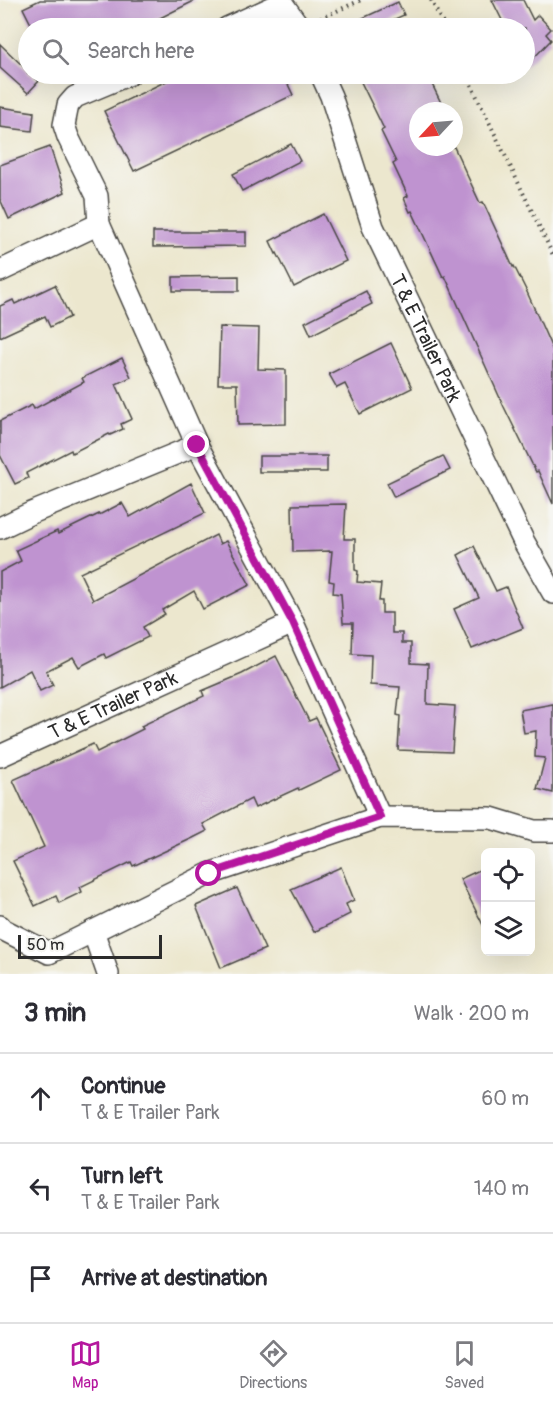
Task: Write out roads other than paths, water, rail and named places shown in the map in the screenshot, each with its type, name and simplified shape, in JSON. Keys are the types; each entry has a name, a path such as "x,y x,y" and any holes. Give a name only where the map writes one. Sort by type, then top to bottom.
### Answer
{"street":[{"path":"249,18 282,3 293,18"},
{"path":"106,84 75,97 68,105 64,125 97,196 99,224 197,445 293,623 380,817"},
{"name":"T & E Trailer Park","path":"326,84 373,227 524,542 553,593"},
{"path":"0,271 99,224"},
{"path":"0,528 197,445"},
{"name":"T & E Trailer Park","path":"0,756 293,623"},
{"path":"0,926 50,953 209,874 380,817 491,818 534,831 553,831"},
{"path":"93,932 108,974"}]}
